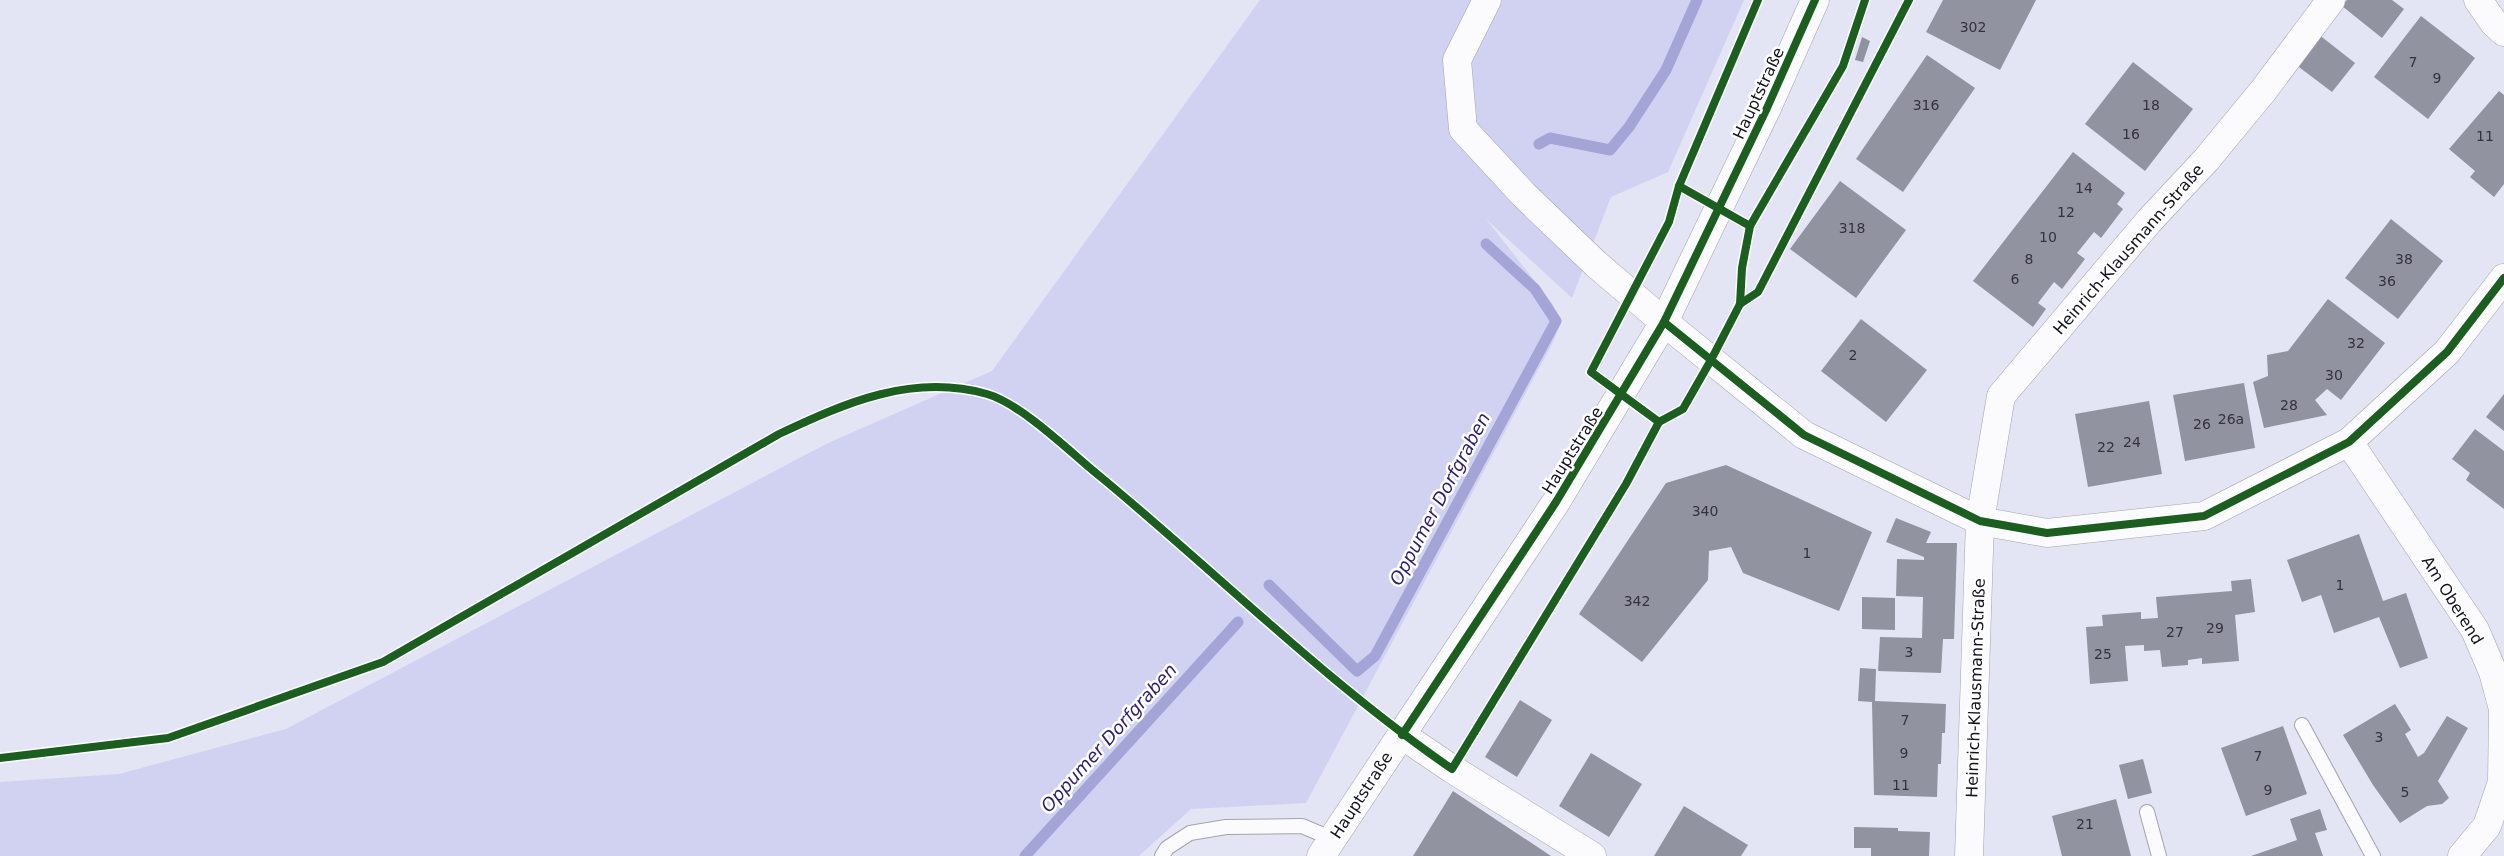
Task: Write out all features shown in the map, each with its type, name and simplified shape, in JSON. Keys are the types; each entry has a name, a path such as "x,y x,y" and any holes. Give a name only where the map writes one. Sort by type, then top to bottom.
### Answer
{"street":[{"path":"1487,0 1457,60 1463,129 1524,196 1596,264 1664,322 1804,435 1980,521 2047,532 2204,516 2349,442 2447,352 2504,278"},
{"name":"Hauptstraße","path":"1327,847 1556,502 1664,322 1767,108 1815,0"},
{"name":"Heinrich-Klausmann-Straße","path":"1969,856 1980,521 2000,396 2263,91 2331,0"},
{"path":"2478,0 2494,23 2504,32"},
{"name":"Am Oberend","path":"2349,442 2475,630 2493,672 2504,709 2502,782 2487,826 2462,856"},
{"name":"Hauptstraße","path":"1402,735 1452,770 1592,856"}],"lane":[{"path":"2302,725 2373,856"},
{"path":"2147,812 2159,856"},
{"path":"1162,856 1167,848 1190,833 1226,827 1302,826 1327,847"}],"shaded area":[{"path":"1260,0 1744,0 1668,172 1611,197 1572,298 1486,219 1552,303 1561,323 1552,344 1306,803 1191,809 1139,856 0,856 0,782 119,774 286,729 826,444 992,371"}],"building":[{"path":"1943,0 2036,0 2000,70 1926,32"},
{"path":"2347,0 2392,0 2404,9 2382,38 2342,6"},
{"path":"2421,16 2475,58 2428,119 2374,77"},
{"path":"2318,34 2355,63 2332,92 2295,64"},
{"path":"1862,37 1870,41 1863,62 1855,60"},
{"path":"1927,55 1975,88 1903,192 1856,159"},
{"path":"2133,62 2193,109 2145,171 2085,124"},
{"path":"2499,91 2504,95 2504,184 2494,197 2470,177 2475,171 2449,149"},
{"path":"2073,152 2125,193 2117,204 2123,209 2101,238 2094,232 2077,253 2085,259 2062,289 2054,282 2038,303 2046,309 2033,327 1973,281"},
{"path":"1840,181 1906,230 1856,298 1790,249"},
{"path":"2391,219 2443,261 2398,319 2345,278"},
{"path":"2328,299 2385,343 2341,400 2327,389 2315,400 2327,415 2264,428 2253,382 2268,376 2267,355 2288,351"},
{"path":"1861,319 1927,370 1886,422 1821,371"},
{"path":"2244,383 2255,448 2185,461 2173,395"},
{"path":"2504,394 2504,431 2486,417"},
{"path":"2149,401 2162,474 2088,487 2075,414"},
{"path":"2475,429 2504,451 2504,509 2466,480 2470,473 2452,459"},
{"path":"1726,465 1872,532 1839,611 1743,573 1731,547 1709,551 1708,580 1642,662 1579,614 1666,483"},
{"path":"1896,518 1931,532 1926,543 1957,543 1954,639 1943,639 1941,673 1878,671 1880,637 1922,638 1923,597 1896,596 1897,559 1924,560 1924,557 1886,542"},
{"path":"2359,534 2383,601 2406,593 2428,658 2400,668 2379,617 2334,633 2321,595 2302,602 2287,560"},
{"path":"2251,579 2255,612 2235,615 2239,661 2202,664 2202,658 2188,660 2188,665 2162,667 2160,650 2144,651 2144,645 2125,646 2128,681 2090,684 2086,627 2103,626 2102,615 2141,612 2141,619 2158,618 2156,597 2232,591 2231,581"},
{"path":"1862,597 1895,598 1895,630 1862,629"},
{"path":"1860,668 1876,669 1875,701 1946,704 1945,733 1942,733 1941,764 1938,764 1937,797 1874,795 1872,702 1858,701"},
{"path":"1520,700 1552,720 1517,777 1485,757"},
{"path":"2395,704 2411,730 2405,734 2418,757 2424,753 2447,716 2468,728 2438,781 2449,798 2442,804 2427,806 2400,823 2373,785 2343,735"},
{"path":"2283,726 2307,794 2246,816 2221,748"},
{"path":"1591,753 1642,784 1609,837 1559,806"},
{"path":"2143,759 2152,793 2128,799 2119,765"},
{"path":"1453,791 1551,856 1413,856"},
{"path":"2116,799 2131,856 2062,856 2052,816"},
{"path":"1684,806 1748,845 1741,856 1654,856"},
{"path":"2320,809 2327,830 2315,833 2323,856 2251,856 2297,840 2290,819"},
{"path":"1854,827 1898,828 1898,831 1930,832 1929,856 1871,856 1871,848 1854,848"}],"waterway":[{"name":"Oppumer Dorfgraben","path":"1539,144 1550,138 1610,150 1629,127 1666,70 1697,0"},
{"name":"Oppumer Dorfgraben","path":"1269,585 1357,671 1375,656 1556,321 1535,289 1486,244"},
{"name":"Oppumer Dorfgraben","path":"1025,856 1238,622"}],"cycle path":[{"path":"1659,422 1591,372 1669,222 1679,186 1758,0"},
{"path":"1402,735 1556,502 1664,322 1767,108 1815,0"},
{"path":"0,758 168,738 383,662 779,434 854,402 880,394 932,387 959,388 987,394 1001,399 1031,419 1146,515 1317,665 1406,736 1452,769 1626,484 1659,422 1683,409 1711,360 1740,304 1742,268 1750,226 1843,66 1865,0"},
{"path":"1740,304 1758,292 1909,0"},
{"path":"1679,186 1750,226"},
{"path":"1664,322 1804,435 1980,521 2047,533 2204,516 2349,442 2447,352 2504,278"}]}
